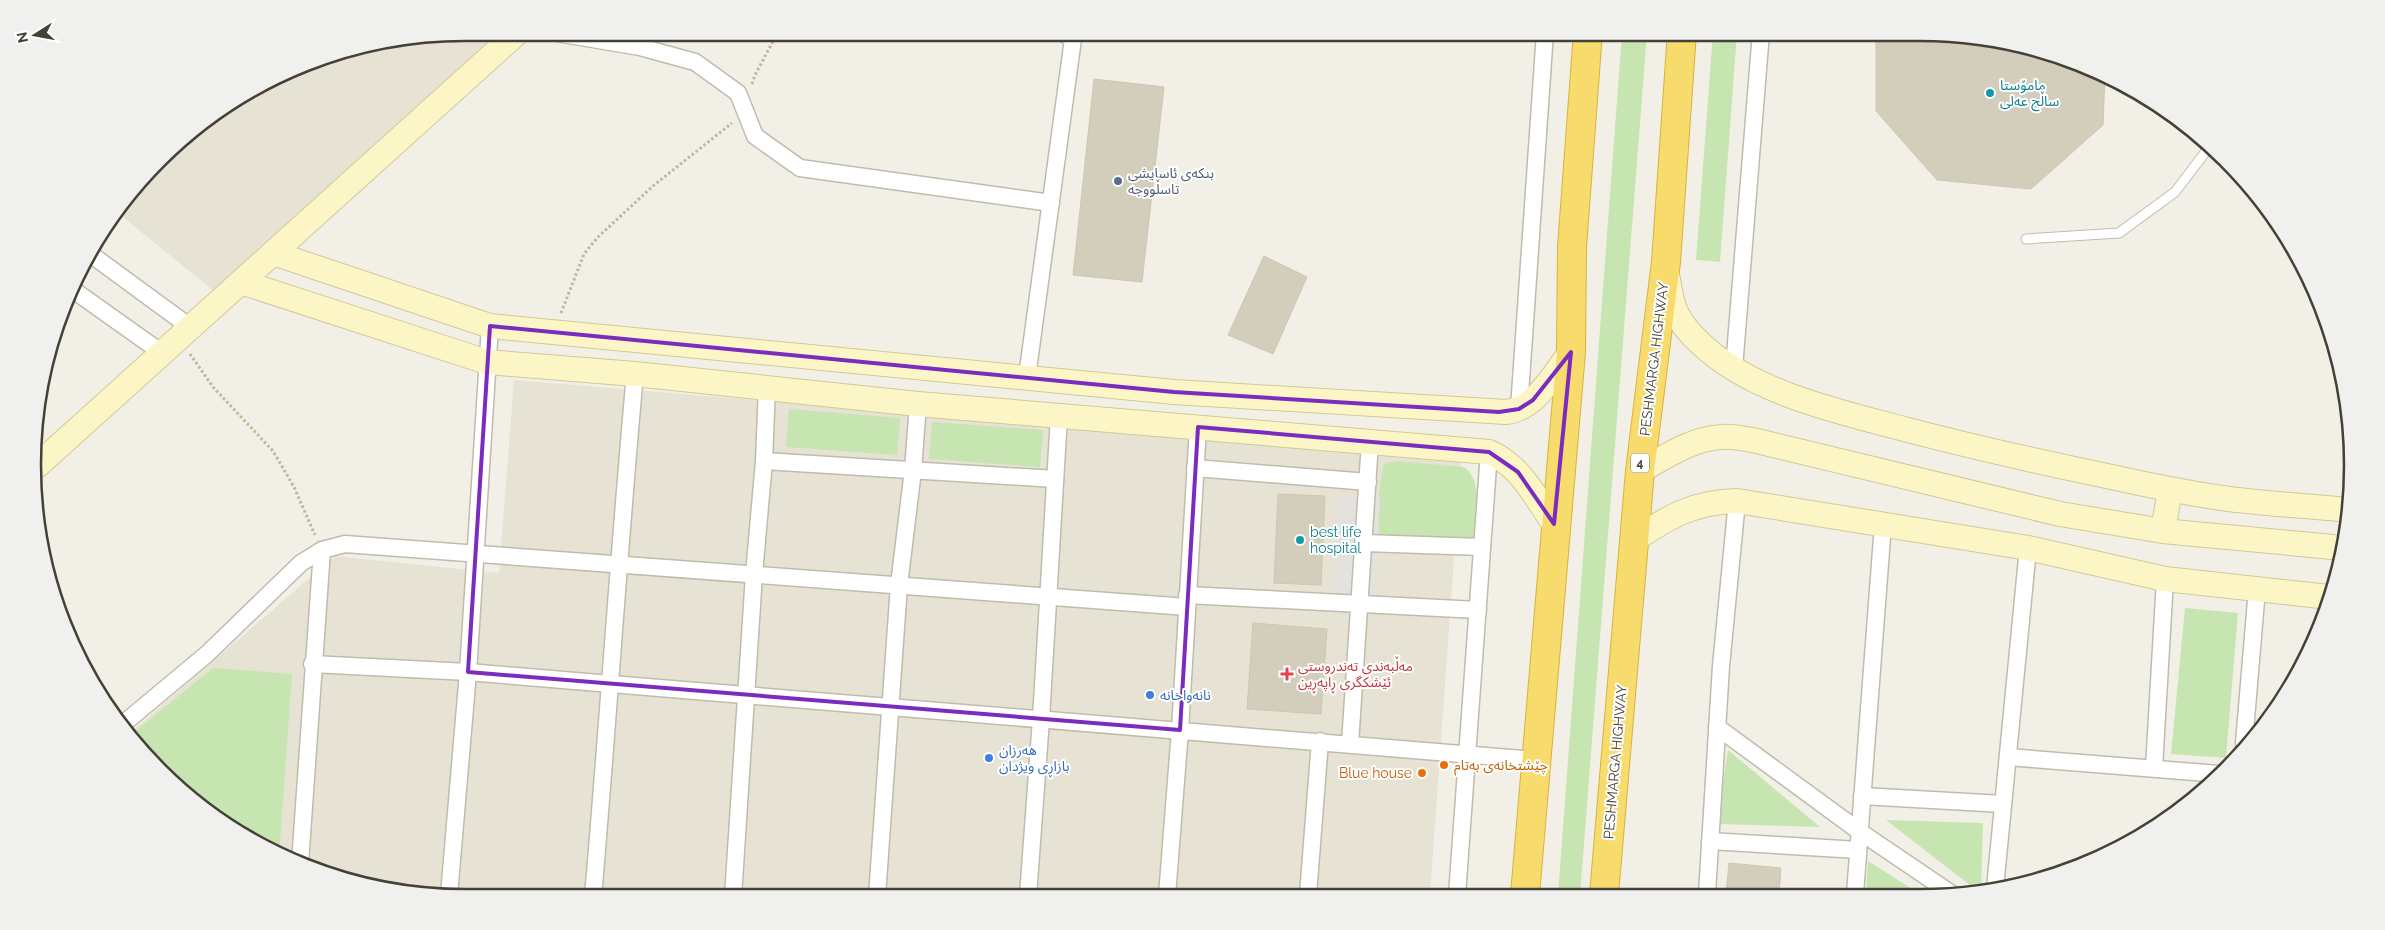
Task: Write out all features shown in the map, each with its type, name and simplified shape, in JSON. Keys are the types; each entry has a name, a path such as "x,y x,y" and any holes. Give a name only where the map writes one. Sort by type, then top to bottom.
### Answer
{"highway":[{"path":"1525,889 1534,760 1554,524 1571,352 1572,247 1587,41"},
{"name":"PESHMARGA HIGHWAY","path":"1605,889 1640,471 1666,262 1681,41"}],"main road":[{"path":"41,463 273,253 306,226 508,41"},
{"path":"273,253 490,326 1174,392 1499,412 1519,410 1533,400 1571,352"},
{"path":"1666,262 1672,306 1682,324 1701,345 1734,368 1772,389 1844,413 2001,453 2170,490 2229,499 2341,509"},
{"path":"242,282 487,362 634,374 918,404 1489,452 1509,463 1518,472 1554,524"},
{"path":"1640,471 1691,445 1706,440 1722,437 1757,440 2060,514 2163,531 2336,547"},
{"path":"2163,531 2170,490"},
{"path":"1634,540 1680,512 1718,502 1737,501 2028,548 2165,579 2322,596"}],"street":[{"path":"604,41 640,47 695,62 738,93 755,136 800,168 1050,203"},
{"path":"1027,377 1073,41"},
{"path":"1519,410 1544,41"},
{"path":"1734,368 1760,41"},
{"path":"95,258 177,339"},
{"path":"79,292 177,339"},
{"path":"450,888 468,672 490,326"},
{"path":"594,889 611,684 617,564 634,374"},
{"path":"734,889 754,574 764,461 767,387"},
{"path":"877,889 899,585 913,470 918,404"},
{"path":"1029,889 1059,416"},
{"path":"1168,889 1180,730 1198,427"},
{"path":"1350,744 1370,442"},
{"path":"1457,889 1489,452"},
{"path":"764,461 1055,479"},
{"path":"1195,468 1368,482"},
{"path":"1707,889 1724,619 1737,501"},
{"path":"1855,889 1883,524"},
{"path":"1364,543 1482,547"},
{"path":"127,720 206,654 301,564 322,550 346,544 1047,597 1360,604 1478,610"},
{"path":"1996,882 2028,548"},
{"path":"300,855 312,664 322,550"},
{"path":"2154,768 2165,579"},
{"path":"2245,737 2257,589"},
{"path":"312,664 468,672 1320,741 1467,756 1534,760"},
{"path":"1717,727 1859,831 1943,888"},
{"path":"1308,889 1320,741"},
{"path":"2008,757 2211,773"},
{"path":"1862,796 2003,804"},
{"path":"1710,841 1858,850"}],"lane":[{"path":"2026,239 2119,233 2176,192 2205,152"}],"path":[{"path":"554,332 584,254 598,237 653,186 745,113 755,75 773,41"},
{"path":"177,339 213,387 273,451 294,487 322,550"}],"highlighted area":[{"path":"490,326 1174,392 1499,412 1519,409 1533,400 1571,352 1554,524 1518,472 1489,452 1198,427 1180,730 468,672"}],"shaded area":[{"path":"488,41 214,291 122,217 165,165 207,129 253,98 278,85 329,64 382,49 437,42"},
{"path":"514,380 1461,459 1430,889 465,889 410,885 382,881 329,866 278,845 253,832 207,801 186,784 165,765 134,729 335,556 499,573"},
{"path":"1340,496 1380,498 1375,597 1335,595"}],"green space":[{"path":"1621,41 1646,41 1580,889 1558,889"},
{"path":"1712,41 1736,41 1720,262 1696,260"},
{"path":"789,409 900,418 897,455 786,447"},
{"path":"932,422 1043,430 1040,467 929,459"},
{"path":"1395,461 1463,467 1469,472 1474,479 1477,499 1474,540 1380,537 1378,511 1381,479 1385,464"},
{"path":"2185,608 2238,613 2226,758 2171,754"},
{"path":"213,668 292,674 280,846 253,832 207,801 165,765 136,731"},
{"path":"1728,750 1820,827 1716,824"},
{"path":"1886,820 1983,823 1981,884 1970,886"},
{"path":"1868,861 1912,889 1866,889"}],"building":[{"name":"مامۆستا ساڵح عەلی","path":"1876,41 1948,42 2003,49 2056,64 2105,84 2103,125 2031,189 1937,180 1876,111"},
{"name":"بنکەی ئاسایشی تاسڵووجە","path":"1094,79 1164,87 1142,282 1073,275"},
{"path":"1264,256 1307,277 1273,354 1228,335"},
{"name":"best life hospital","path":"1278,494 1325,496 1321,585 1274,583"},
{"name":"مەڵبەندی تەندروستی ئێشکگری ڕاپەڕین","path":"1253,623 1327,629 1321,714 1247,709"},
{"path":"1729,863 1781,868 1779,889 1726,889"}],"place":[{"name":"مامۆستا ساڵح عەلی","path":"1990,93"},
{"name":"بنکەی ئاسایشی تاسڵووجە","path":"1118,181"},
{"name":"best life hospital","path":"1300,540"},
{"name":"مەڵبەندی تەندروستی ئێشکگری ڕاپەڕین","path":"1287,674"},
{"name":"نانەواخانە","path":"1150,695"},
{"name":"ھەرزان بازاڕی ویژدان","path":"989,758"},
{"name":"چێشتخانەی بەتام","path":"1444,765"},
{"name":"Blue house","path":"1422,773"}]}
